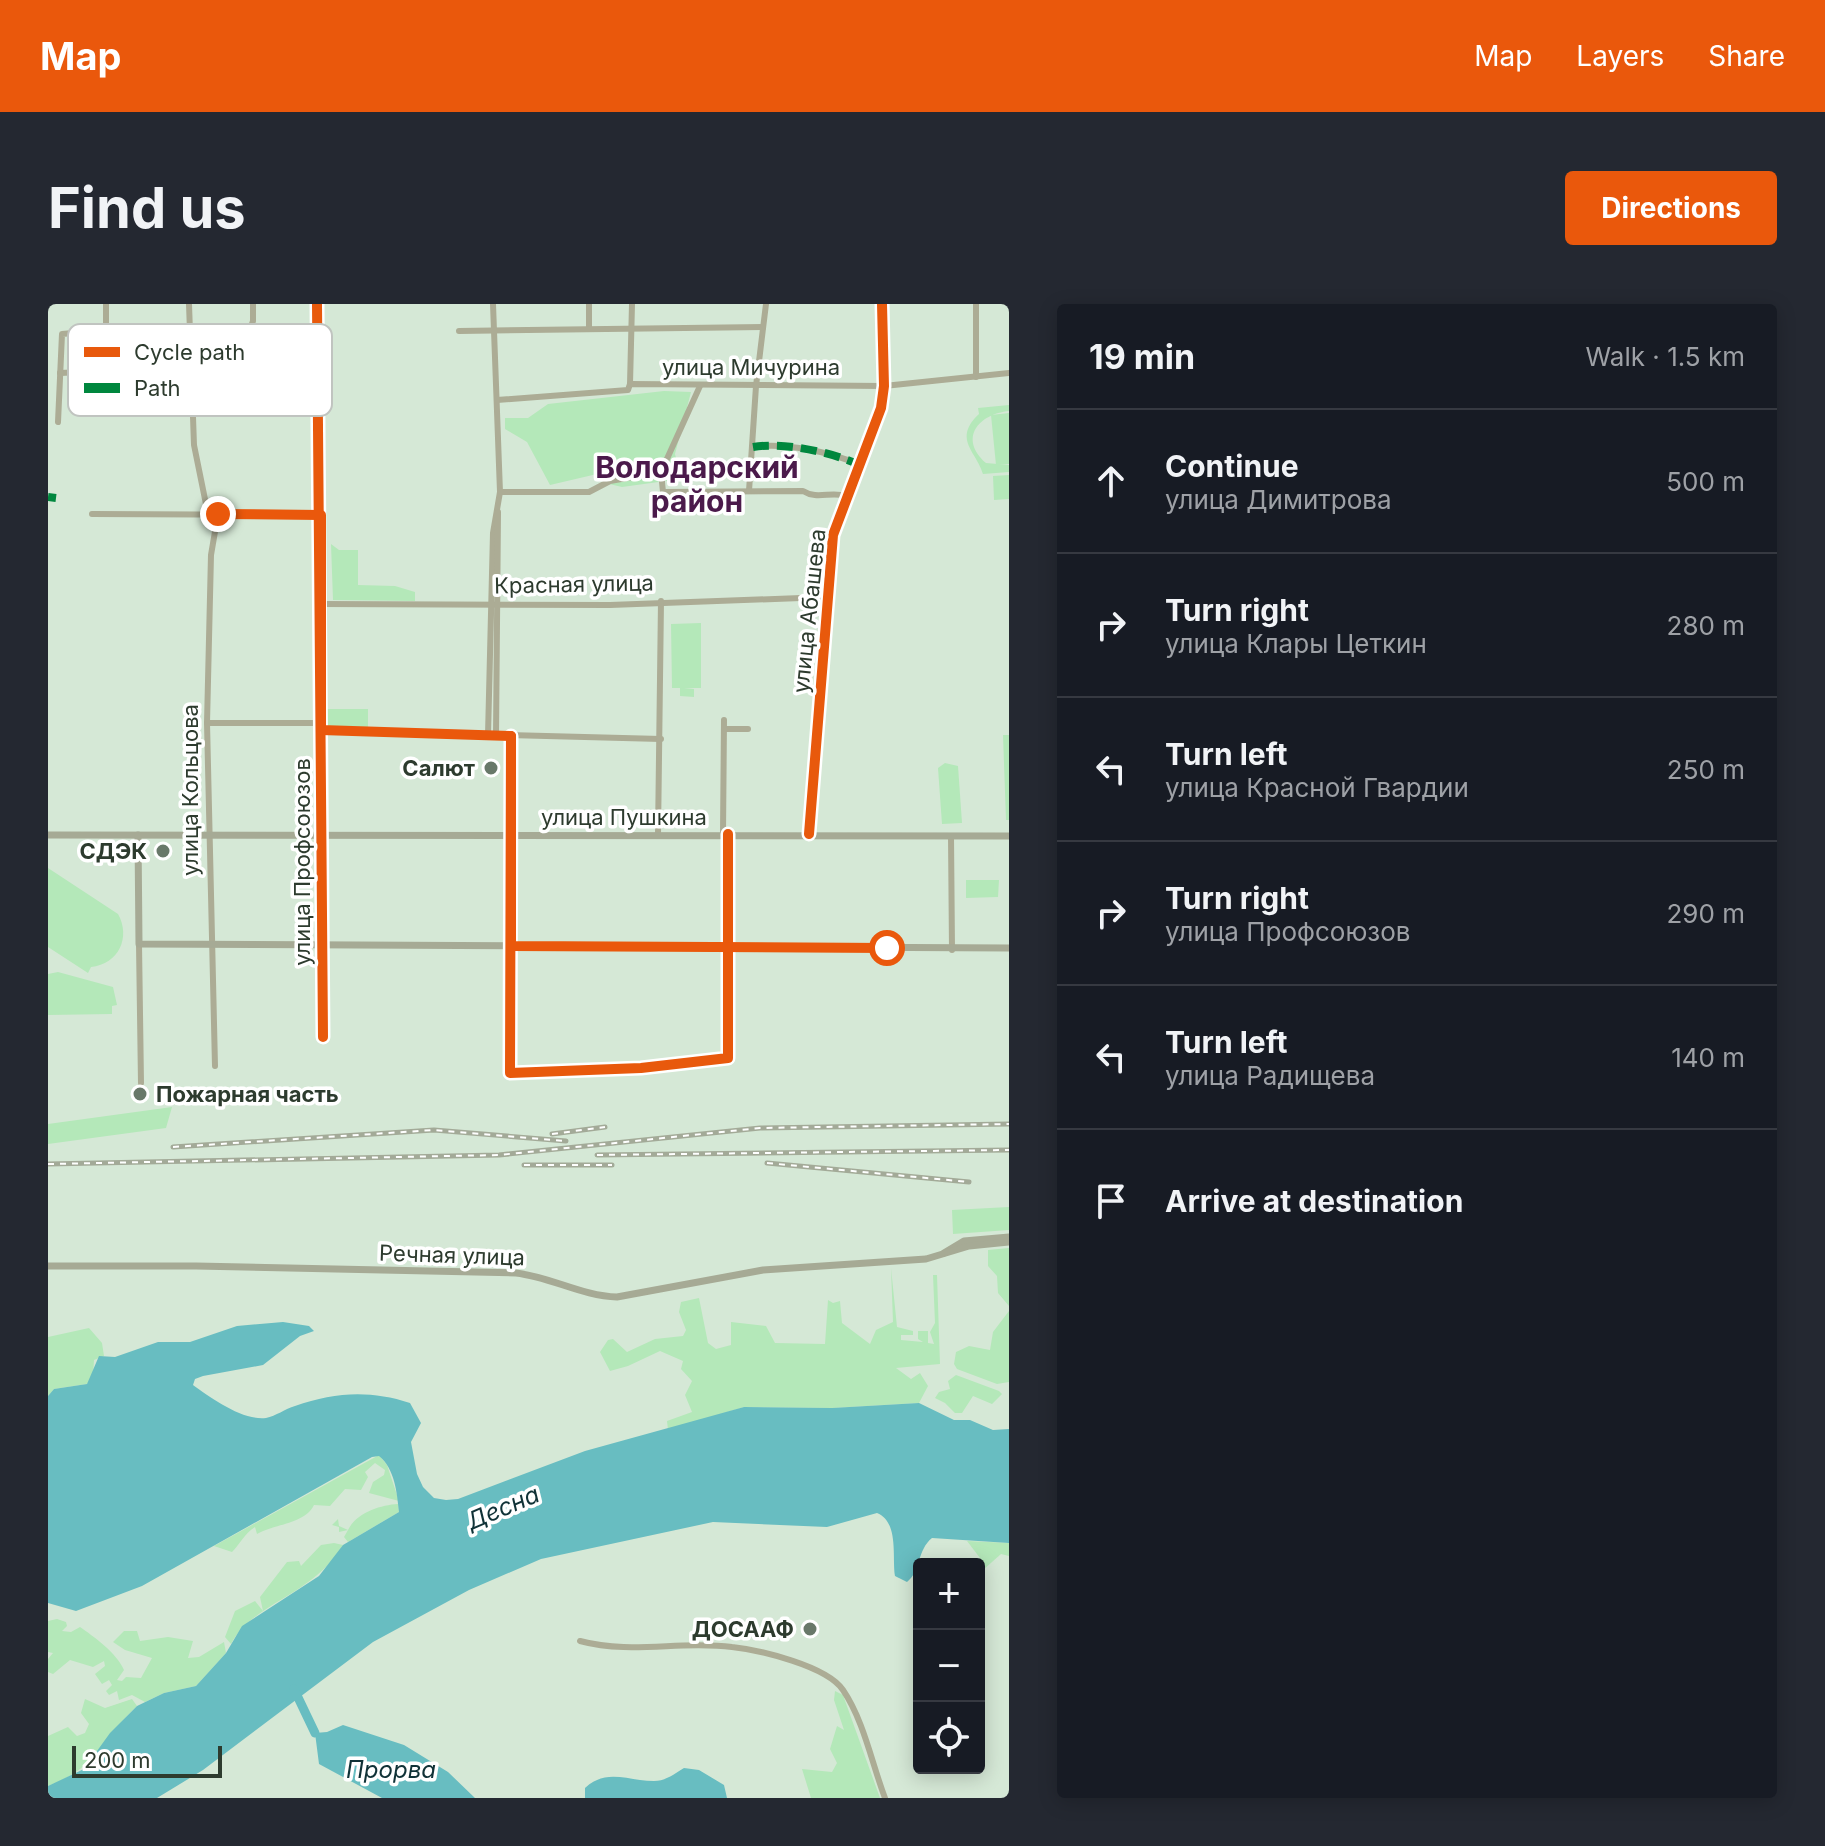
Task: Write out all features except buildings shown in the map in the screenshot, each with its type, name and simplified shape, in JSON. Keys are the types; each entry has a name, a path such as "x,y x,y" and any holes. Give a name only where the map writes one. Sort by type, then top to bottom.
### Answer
{"main road":[{"name":"улица Пушкина","path":"48,835 1009,836"},
{"path":"138,835 139,944 1009,948"},
{"name":"Речная улица","path":"48,1266 516,1273 536,1275 600,1296 617,1297 763,1270 906,1261 1009,1239"}],"street":[{"path":"189,304 190,324"},
{"path":"252,324 253,304"},
{"name":"улица Профсоюзов","path":"317,304 317,324"},
{"path":"492,735 493,533 500,492 493,304"},
{"path":"589,304 589,328"},
{"path":"630,384 632,304"},
{"path":"749,491 756,386 766,304"},
{"name":"улица Абашева","path":"809,834 833,535 876,426 884,386 882,304"},
{"path":"976,304 976,377"},
{"path":"459,331 763,327"},
{"path":"58,422 62,334 68,333"},
{"path":"60,373 68,373"},
{"name":"улица Мичурина","path":"497,400 628,390 630,384 884,386 1009,373"},
{"path":"700,386 661,472 663,492 803,491 824,496 835,492 846,496"},
{"path":"193,416 194,445 208,514"},
{"name":"улица Профсоюзов","path":"319,416 323,1037"},
{"path":"753,447 764,445 822,454 860,465"},
{"path":"500,492 589,492 610,481 661,472"},
{"path":"92,514 321,515"},
{"name":"улица Кольцова","path":"215,1066 207,834 207,723 211,555 218,514"},
{"name":"Красная улица","path":"321,604 610,605 827,597"},
{"path":"658,835 661,601"},
{"path":"511,736 510,1073 641,1068 728,1058 724,720"},
{"path":"207,723 661,739"},
{"path":"724,729 748,729"},
{"path":"951,836 952,950"},
{"path":"139,944 141,1083"},
{"path":"580,1641 610,1649 731,1647 819,1672 843,1690 885,1798"}],"green space":[{"path":"664,391 691,392 675,454 677,462 710,467 724,473 622,487 605,483 597,474 550,485 527,442 505,429 505,418 528,418 548,404"},
{"path":"1009,405 1009,411 981,422 973,436 978,454 986,463 1009,465 1009,472 983,474 969,445 967,431 979,414 978,408"},
{"path":"1009,413 1009,464 996,465 991,415"},
{"path":"1009,475 1009,499 994,500 993,476"},
{"path":"331,544 339,550 358,550 358,585 395,586 415,592 415,601 333,600"},
{"path":"701,623 701,688 684,688 694,689 694,697 680,696 680,688 672,688 671,624"},
{"path":"326,709 368,709 368,727 326,726"},
{"path":"1003,735 1009,735 1009,820 1006,820"},
{"path":"945,763 958,766 962,823 942,824 938,768"},
{"path":"48,868 118,914 122,923 120,948 109,961 91,967 88,973 48,947"},
{"path":"966,880 999,880 998,897 966,898"},
{"path":"58,972 113,987 117,1005 112,1006 112,1014 48,1015 48,974"},
{"path":"172,1107 166,1128 48,1144 48,1124"},
{"path":"1009,1207 1009,1230 953,1234 952,1210"},
{"path":"1009,1248 1009,1306 998,1293 997,1276 988,1266 988,1250"},
{"path":"891,1268 897,1327 913,1331 913,1335 901,1335 901,1340 923,1342 918,1339 918,1331 928,1331 928,1343 934,1344 930,1332 935,1323 933,1275 937,1275 940,1364 896,1368 911,1379 920,1373 928,1386 919,1403 832,1408 744,1407 668,1430 667,1421 692,1412 685,1395 692,1381 681,1369 683,1361 660,1351 610,1371 600,1352 608,1340 613,1339 627,1352 655,1339 683,1336 686,1330 679,1312 681,1302 699,1298 708,1343 716,1349 731,1345 731,1322 766,1326 775,1343 825,1344 828,1300 833,1303 840,1301 842,1323 870,1344 876,1330 893,1322"},
{"path":"1009,1311 1009,1382 997,1384 957,1369 954,1364 956,1352 969,1346 990,1350 993,1332"},
{"path":"89,1328 102,1343 104,1356 94,1360 93,1376 87,1384 54,1389 48,1396 48,1337"},
{"path":"956,1375 1002,1394 992,1404 973,1396 962,1413 955,1413 935,1398 939,1392 950,1389 948,1381"},
{"path":"379,1455 387,1465 399,1501 369,1493 373,1482 384,1475 385,1470 375,1463 365,1472 368,1477 361,1490 345,1489 330,1506 314,1505 304,1516 257,1534 255,1527 232,1552 214,1546"},
{"path":"398,1504 399,1512 348,1542 344,1537 352,1524 369,1511"},
{"path":"338,1519 339,1526 348,1530 339,1532 339,1527 332,1525"},
{"path":"967,1541 1009,1543 1009,1556 1001,1554 985,1568 985,1558 980,1558"},
{"path":"321,1545 343,1545 316,1576 254,1618 231,1644 225,1637 235,1611 255,1601 263,1611 260,1597 287,1562 299,1561 301,1566"},
{"path":"57,1619 66,1622 67,1626 62,1631 71,1632 80,1627 110,1651 124,1670 117,1680 141,1678 152,1658 125,1650 113,1642 124,1631 137,1631 140,1641 168,1637 193,1641 188,1658 199,1657 224,1642 226,1653 196,1686 164,1693 145,1702 132,1695 119,1700 117,1691 109,1695 106,1691 112,1685 109,1680 102,1684 95,1674 105,1666 104,1661 93,1667 70,1660 53,1674 48,1672 48,1659 53,1653 48,1652 48,1621"},
{"path":"835,1691 843,1695 880,1798 811,1798 802,1769 832,1772 837,1763 830,1749 837,1726 844,1730 834,1700"},
{"path":"85,1699 105,1708 132,1699 137,1706 78,1771 48,1786 48,1736 68,1727 77,1736 85,1733 89,1724 81,1713"}],"water":[{"name":"Десна","path":"283,1322 309,1326 314,1331 300,1336 263,1365 203,1376 195,1379 193,1385 228,1408 257,1418 270,1417 291,1407 338,1395 381,1396 410,1403 421,1423 411,1442 417,1474 423,1487 434,1498 458,1499 585,1451 744,1407 832,1408 919,1403 954,1420 970,1420 993,1430 1009,1429 1009,1543 932,1538 920,1558 913,1558 913,1574 907,1582 895,1576 892,1532 884,1517 877,1513 827,1527 713,1522 541,1559 469,1590 373,1642 203,1770 157,1798 48,1798 48,1786 84,1769 110,1733 137,1706 164,1693 196,1686 226,1653 242,1626 319,1576 343,1545 399,1512 389,1468 379,1456 372,1457 142,1586 76,1611 48,1603 48,1396 54,1389 87,1384 99,1356 115,1357 158,1342 190,1342 237,1326"},
{"name":"Прорва","path":"343,1725 404,1745 448,1772 475,1798 382,1798 319,1764 315,1733"},
{"path":"684,1768 699,1770 724,1785 727,1798 585,1798 585,1788 601,1778 658,1781"}],"waterway":[{"path":"294,1689 315,1733"}],"railway":[{"path":"48,1164 499,1155 760,1128 1009,1124"},
{"path":"552,1134 605,1127"},
{"path":"173,1147 434,1130 566,1141"},
{"path":"597,1155 1009,1150"},
{"path":"767,1163 969,1182"},
{"path":"524,1165 612,1165"}],"marked path":[{"path":"753,447 807,449 860,465"},
{"path":"48,497 56,498"}],"cycle path":[{"path":"317,304 317,324"},
{"path":"809,834 833,535 881,408 884,386 882,304"},
{"path":"318,416 323,1037"},
{"path":"511,736 510,1073 641,1068 728,1058 728,834"}],"place":[{"name":"Салют","path":"491,768"},
{"name":"СДЭК","path":"163,851"},
{"name":"Пожарная часть","path":"140,1094"},
{"name":"ДОСААФ","path":"810,1629"}],"district":[{"name":"Володарский район","path":"697,485"}],"route":[{"path":"218,514 321,515 321,730 511,736 511,946 887,948"}]}
